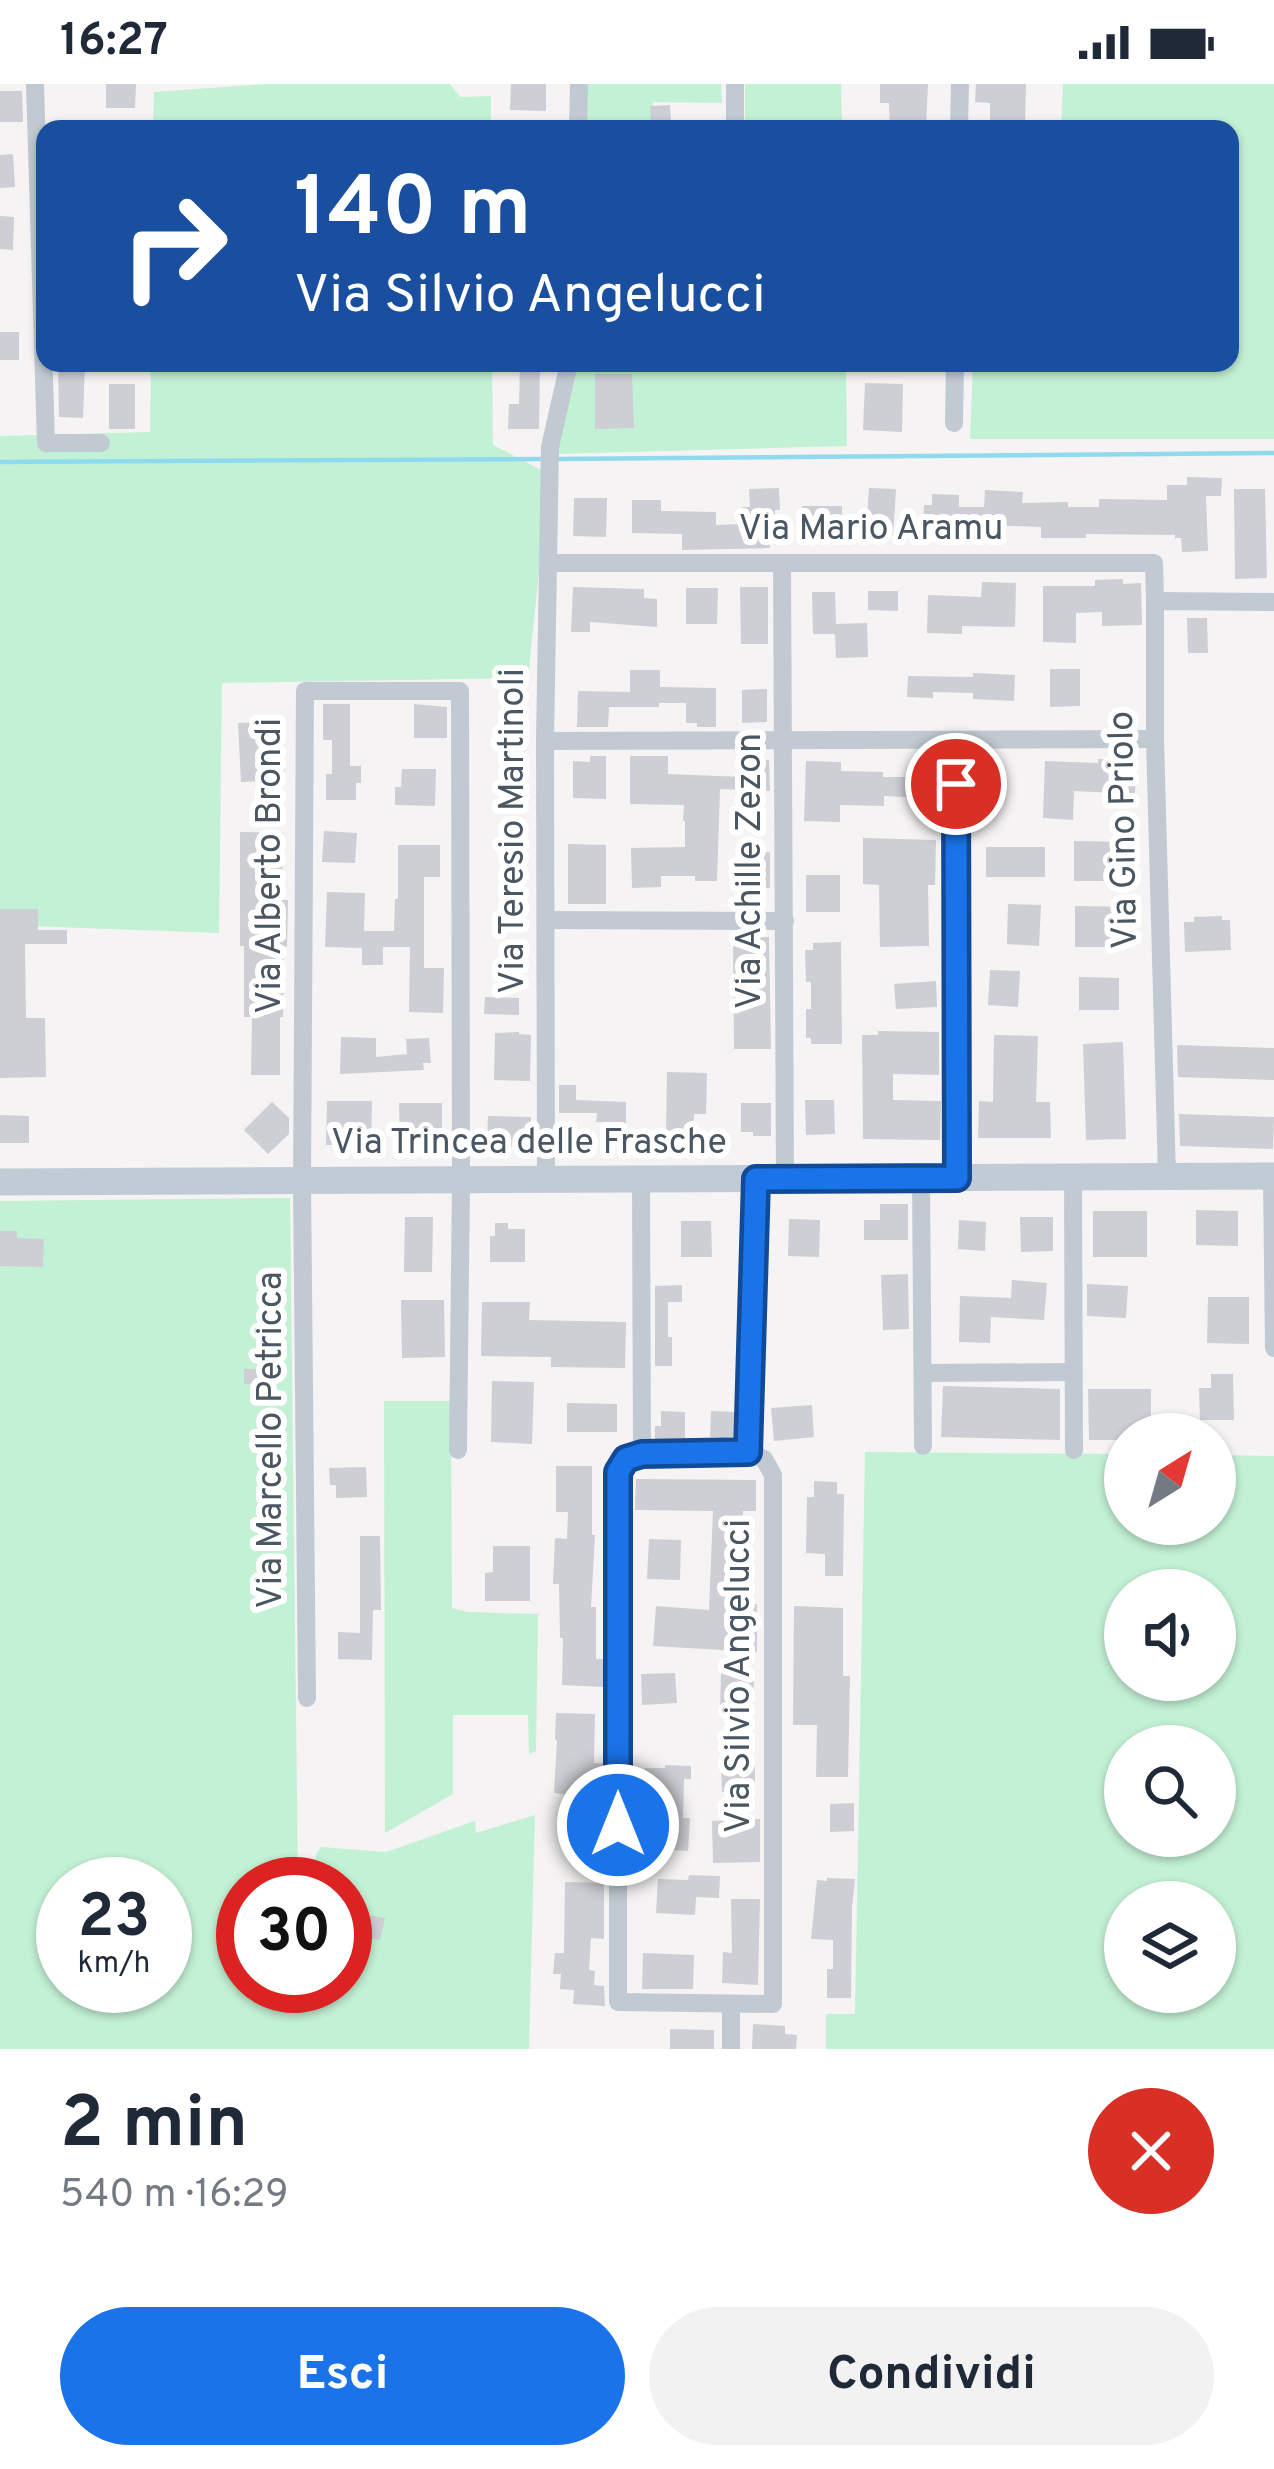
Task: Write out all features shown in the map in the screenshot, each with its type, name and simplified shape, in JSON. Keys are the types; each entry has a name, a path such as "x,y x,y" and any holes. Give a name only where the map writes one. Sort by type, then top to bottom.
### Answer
{"street":[{"path":"35,84 36,120"},
{"path":"578,120 579,84"},
{"path":"735,84 735,120"},
{"path":"959,120 960,84"},
{"path":"44,372 46,443 100,443"},
{"name":"Via Teresio Martinoli","path":"546,1180 549,482 550,446 567,372"},
{"path":"954,423 956,372"},
{"name":"Via Achille Zezon","path":"782,562 785,1178"},
{"name":"Via Mario Aramu","path":"548,563 1154,563 1155,602"},
{"path":"1155,602 1274,602"},
{"name":"Via Gino Priolo","path":"1155,602 1167,1176"},
{"name":"Via Alberto Brondi","path":"302,1182 305,691 460,691 461,1180"},
{"path":"545,741 1155,739"},
{"path":"956,740 957,1178"},
{"path":"546,920 785,921"},
{"path":"1273,1176 1274,1348"},
{"name":"Via Trincea delle Frasche","path":"0,1182 1273,1176"},
{"path":"1073,1177 1073,1450"},
{"path":"921,1178 923,1446"},
{"path":"640,1180 642,1454 748,1452 756,1179"},
{"path":"458,1450 461,1180"},
{"name":"Via Marcello Petricca","path":"302,1182 307,1697"},
{"path":"924,1373 1073,1372"},
{"name":"Via Silvio Angelucci","path":"642,1454 626,1459 618,1472 618,2002 731,2005 773,2004 773,1475 764,1459 748,1452"},
{"path":"731,2005 731,2049"}],"green space":[{"path":"266,84 450,84 460,97 491,96 491,120 153,120 154,92"},
{"path":"583,84 721,84 722,103 653,102 654,120 582,120"},
{"path":"745,84 841,84 842,120 745,120"},
{"path":"1063,84 1274,84 1274,439 970,439 973,372 1239,372 1239,120 1061,120"},
{"path":"151,372 492,372 493,445 549,474 528,678 222,683 219,933 0,925 0,436 150,432"},
{"path":"575,372 846,372 847,446 557,454"},
{"path":"290,1198 298,1857 216,1857 216,2013 372,2013 372,1857 316,1857 321,1847 386,1852 475,1821 476,1833 535,1815 529,2049 0,2049 0,1201"},
{"path":"384,1401 451,1401 452,1608 538,1614 536,1751 529,1754 528,1715 453,1715 453,1794 385,1833"},
{"path":"865,1452 1104,1454 1104,1545 1236,1545 1236,1455 1274,1456 1274,2049 826,2049 826,2014 855,2014"}],"building":[{"path":"106,84 136,84 135,108 106,108"},
{"path":"511,84 546,84 546,111 510,110"},
{"path":"880,84 928,84 926,120 890,120 889,103 880,103"},
{"path":"976,84 1026,84 1025,120 990,120 990,103 975,102"},
{"path":"0,91 22,91 23,122 0,122"},
{"path":"670,105 671,120 651,120 650,106"},
{"path":"13,154 15,187 0,188 0,155"},
{"path":"0,216 14,217 13,250 0,249"},
{"path":"0,332 19,332 19,360 0,360"},
{"path":"58,372 85,372 83,418 59,417"},
{"path":"520,372 540,372 539,429 508,429 509,404 519,404"},
{"path":"595,374 632,374 634,428 595,429"},
{"path":"865,383 903,384 902,432 863,430"},
{"path":"109,384 135,384 135,429 109,429"},
{"path":"1187,477 1222,478 1221,496 1206,496 1208,551 1182,552 1181,538 1175,535 1041,538 1041,527 956,520 956,529 937,529 937,523 923,523 924,505 932,505 932,494 959,495 959,507 984,507 985,490 1023,492 1022,503 1099,507 1099,499 1167,500 1167,485 1187,485"},
{"path":"779,488 780,510 775,510 775,529 770,529 770,548 682,550 682,534 632,533 632,500 661,500 661,511 716,512 716,525 743,524 742,507 750,507 749,489"},
{"path":"869,488 896,489 893,536 866,534"},
{"path":"1234,489 1265,489 1267,578 1235,579"},
{"path":"574,498 607,498 606,537 573,536"},
{"path":"802,506 842,506 842,541 802,540"},
{"path":"1123,579 1123,584 1141,583 1142,625 1102,626 1102,612 1076,613 1076,643 1043,642 1043,586 1095,586 1095,580"},
{"path":"982,582 1016,583 1015,627 962,626 962,634 927,633 928,595 981,597"},
{"path":"573,587 644,589 644,598 657,599 657,627 590,622 590,632 571,632"},
{"path":"740,587 768,587 768,644 741,644"},
{"path":"686,588 718,588 717,624 686,624"},
{"path":"868,591 898,591 898,611 868,610"},
{"path":"812,592 835,592 836,624 867,623 868,657 836,658 835,634 813,634"},
{"path":"1187,618 1207,618 1208,653 1188,653"},
{"path":"1050,669 1080,669 1080,706 1050,707"},
{"path":"630,670 660,670 660,687 716,688 716,727 686,723 686,703 659,703 659,707 609,707 608,727 577,727 578,691 630,692"},
{"path":"973,673 1015,675 1014,701 973,699 973,693 907,697 908,676 973,677"},
{"path":"767,689 767,722 742,723 742,690"},
{"path":"323,704 350,704 350,766 361,766 356,800 326,800 332,740 323,740"},
{"path":"414,704 447,707 447,738 414,738"},
{"path":"284,721 285,780 241,782 238,723"},
{"path":"590,756 606,756 606,799 573,798 573,761 590,762"},
{"path":"630,756 668,756 668,774 742,777 743,759 769,760 770,791 720,789 717,881 661,876 661,887 632,888 631,848 685,847 685,821 684,805 630,804"},
{"path":"1098,759 1136,760 1135,794 1074,791 1073,820 1043,818 1045,761 1098,763"},
{"path":"806,761 841,762 841,771 883,772 883,777 914,777 913,764 943,764 943,799 884,796 884,806 840,805 840,822 804,821"},
{"path":"402,769 436,769 435,806 395,805"},
{"path":"324,831 357,833 355,863 322,862"},
{"path":"240,832 283,833 282,900 288,900 280,1075 251,1075 252,1017 244,1017 244,946 240,946"},
{"path":"863,838 936,840 935,885 928,885 929,946 880,947 879,885 863,884"},
{"path":"1074,841 1131,842 1131,881 1074,881"},
{"path":"568,844 606,845 606,904 568,904"},
{"path":"398,845 440,845 440,877 424,877 424,968 444,968 443,1013 409,1012 410,947 383,947 383,965 362,965 362,948 325,947 327,892 365,893 364,931 394,931"},
{"path":"986,847 1045,847 1045,877 986,877"},
{"path":"743,852 770,852 770,888 743,887"},
{"path":"806,875 840,875 840,912 806,912"},
{"path":"1008,904 1041,905 1039,946 1007,944"},
{"path":"1075,906 1129,907 1130,947 1075,947"},
{"path":"0,909 38,909 38,930 67,930 67,944 25,944 26,1018 45,1018 46,1077 0,1078"},
{"path":"1222,916 1230,920 1231,950 1185,952 1184,922"},
{"path":"769,937 771,1049 734,1049 733,938"},
{"path":"841,942 842,1044 811,1044 811,1038 806,1038 811,982 806,982 805,950 813,950 813,943"},
{"path":"990,970 1020,971 1018,1007 988,1005"},
{"path":"1079,977 1119,978 1119,1010 1079,1010"},
{"path":"936,981 937,1007 896,1009 894,984"},
{"path":"485,997 519,998 519,1015 484,1014"},
{"path":"878,1031 939,1032 939,1075 893,1074 893,1100 941,1101 940,1140 863,1139 862,1035 878,1035"},
{"path":"495,1033 531,1035 530,1081 494,1080"},
{"path":"994,1035 1038,1036 1036,1102 1050,1102 1051,1138 978,1138 979,1101 993,1102"},
{"path":"341,1037 376,1038 376,1057 407,1054 406,1039 429,1038 431,1063 423,1063 424,1070 340,1074"},
{"path":"1123,1042 1126,1139 1086,1140 1083,1044"},
{"path":"1177,1045 1274,1048 1274,1080 1178,1077"},
{"path":"667,1072 707,1073 706,1114 694,1114 693,1135 666,1134"},
{"path":"559,1085 576,1085 576,1100 626,1102 626,1123 596,1122 597,1113 559,1113"},
{"path":"805,1100 834,1100 835,1134 806,1135"},
{"path":"327,1101 372,1101 371,1145 326,1145"},
{"path":"272,1102 289,1118 289,1134 268,1154 244,1130"},
{"path":"399,1103 442,1103 442,1145 400,1145"},
{"path":"741,1103 771,1103 771,1136 741,1132"},
{"path":"1179,1114 1274,1117 1273,1149 1180,1146"},
{"path":"0,1115 29,1116 29,1143 0,1143"},
{"path":"488,1116 531,1117 530,1147 487,1146"},
{"path":"880,1204 908,1204 908,1240 864,1240 864,1220 880,1220"},
{"path":"1196,1210 1238,1211 1238,1246 1196,1245"},
{"path":"1093,1211 1147,1211 1147,1257 1093,1257"},
{"path":"405,1217 433,1217 432,1272 404,1272"},
{"path":"1020,1217 1053,1217 1053,1251 1021,1252"},
{"path":"789,1219 820,1220 819,1257 788,1256"},
{"path":"959,1220 986,1222 985,1251 958,1249"},
{"path":"681,1221 711,1221 712,1257 681,1257"},
{"path":"495,1223 525,1229 525,1262 490,1262"},
{"path":"0,1231 17,1231 17,1238 44,1239 43,1267 0,1266"},
{"path":"908,1274 909,1329 883,1330 881,1275"},
{"path":"1012,1280 1047,1283 1044,1320 991,1317 990,1343 959,1342 960,1296 1011,1298"},
{"path":"1087,1284 1128,1286 1126,1318 1087,1316"},
{"path":"682,1285 682,1302 668,1302 672,1366 655,1366 655,1286"},
{"path":"1208,1297 1249,1297 1249,1344 1207,1343"},
{"path":"401,1300 444,1300 445,1357 402,1358"},
{"path":"482,1302 530,1302 529,1320 626,1322 625,1368 551,1367 551,1357 481,1356"},
{"path":"244,1369 269,1369 269,1384 244,1384"},
{"path":"1211,1374 1233,1374 1234,1413 1200,1413 1199,1388 1211,1388"},
{"path":"492,1381 534,1382 532,1444 491,1442"},
{"path":"943,1386 1060,1389 1060,1440 941,1437"},
{"path":"1088,1389 1151,1389 1151,1413 1104,1413 1104,1440 1089,1440"},
{"path":"567,1403 617,1404 617,1432 567,1432"},
{"path":"812,1405 814,1437 774,1441 771,1408"},
{"path":"661,1411 685,1412 685,1440 655,1440"},
{"path":"711,1411 736,1412 735,1437 710,1437"},
{"path":"556,1466 592,1466 591,1607 596,1607 596,1659 604,1659 604,1687 562,1685 559,1584 553,1584 555,1538 567,1539 568,1512 556,1512"},
{"path":"366,1467 367,1497 336,1498 329,1468"},
{"path":"636,1479 756,1480 756,1511 743,1511 740,1570 728,1570 726,1603 757,1604 757,1652 653,1646 656,1606 709,1610 713,1511 635,1510"},
{"path":"814,1481 837,1482 837,1494 844,1494 843,1576 825,1576 825,1554 806,1553 807,1497 814,1497"},
{"path":"360,1536 380,1536 381,1610 373,1610 372,1660 338,1659 338,1632 360,1633"},
{"path":"649,1539 681,1540 680,1580 647,1579"},
{"path":"493,1546 530,1546 530,1601 485,1601 485,1573 493,1572"},
{"path":"794,1606 843,1608 843,1676 850,1676 848,1777 816,1777 817,1725 793,1725"},
{"path":"754,1670 753,1715 720,1714 721,1671"},
{"path":"675,1673 677,1703 642,1705 641,1674"},
{"path":"556,1713 595,1714 594,1763 604,1767 594,1843 563,1841 565,1794 554,1793"},
{"path":"741,1760 741,1766 755,1765 755,1792 722,1792 721,1761"},
{"path":"691,1766 691,1779 684,1779 683,1818 690,1818 688,1851 659,1849 662,1798 649,1797 645,1768"},
{"path":"854,1803 854,1831 830,1832 830,1804"},
{"path":"760,1819 760,1862 713,1863 712,1821"},
{"path":"689,1875 720,1876 719,1898 696,1897 695,1915 656,1913 658,1879 688,1880"},
{"path":"855,1879 851,1998 827,1998 833,1940 811,1939 817,1880"},
{"path":"565,1882 604,1883 604,1939 591,1938 589,1970 595,1971 594,1985 604,1986 605,2006 573,2004 574,1990 560,1989 561,1974 553,1974 555,1953 564,1953"},
{"path":"731,1899 760,1899 758,1985 722,1983 723,1952 732,1953"},
{"path":"372,1916 385,1918 380,1940 372,1938"},
{"path":"643,1953 694,1955 693,1989 642,1989"},
{"path":"753,2024 785,2026 785,2034 797,2035 796,2049 752,2049"},
{"path":"670,2029 714,2030 714,2049 670,2049"}],"waterway":[{"path":"558,459 1274,453"},
{"path":"0,462 546,459"}],"route":[{"path":"618,1825 618,1472 626,1459 642,1454 748,1452 756,1179 957,1178 956,784"}]}
